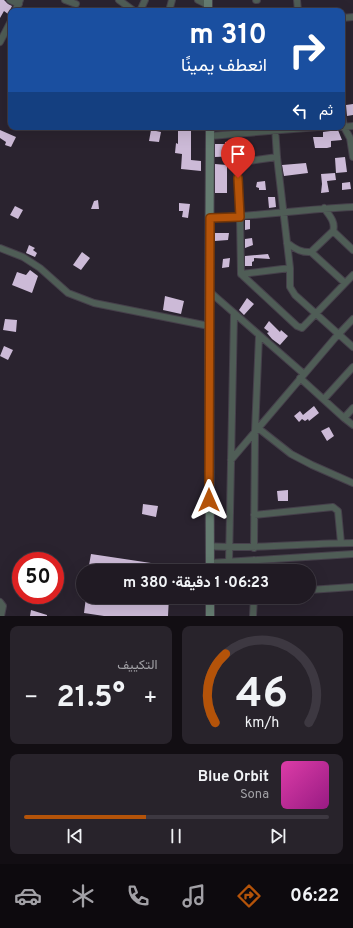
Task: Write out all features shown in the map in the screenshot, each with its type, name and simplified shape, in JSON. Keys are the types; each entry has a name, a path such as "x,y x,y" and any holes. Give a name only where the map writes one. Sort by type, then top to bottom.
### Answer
{"main road":[{"path":"210,130 210,564"},
{"path":"210,604 210,616"}],"street":[{"path":"10,0 19,2"},
{"path":"65,0 76,2"},
{"path":"120,0 130,8"},
{"path":"198,0 208,5"},
{"path":"0,42 8,27"},
{"path":"210,136 266,130"},
{"path":"275,130 276,157 290,268 290,287 293,292 353,348"},
{"path":"345,130 350,138 353,157"},
{"path":"276,157 242,162 237,165 241,274 300,328 304,327 353,275"},
{"path":"210,218 240,217 324,208 353,207"},
{"path":"311,252 333,231 334,224 324,208"},
{"path":"333,231 353,250"},
{"path":"287,243 297,250 311,252 345,282"},
{"path":"0,248 23,258 40,268 68,293 94,303 209,326"},
{"path":"241,274 290,268"},
{"path":"210,292 302,376 344,418 353,424"},
{"path":"229,562 234,314"},
{"path":"231,460 338,334 353,319"},
{"path":"254,548 259,336"},
{"path":"324,399 353,367"},
{"path":"344,418 353,408"},
{"path":"256,430 291,454 353,483"},
{"path":"254,515 333,507 338,511 341,543"},
{"path":"210,546 254,548 353,543"},
{"path":"221,564 254,560 353,554"},
{"path":"316,590 353,587"},
{"path":"0,602 3,606 1,616"},
{"path":"253,616 254,604"}],"building":[{"path":"0,0 4,0 12,6 11,8 8,8 8,14 4,11 0,18"},
{"path":"353,104 353,115 347,116 346,105"},
{"path":"0,130 16,137 11,147 5,145 6,142 0,138"},
{"path":"151,130 161,132 159,142 149,141"},
{"path":"178,130 191,130 191,160 201,161 201,171 181,169 182,154 175,153 176,143 178,144"},
{"path":"338,130 342,140 331,141 331,147 315,148 313,137 323,137 323,132"},
{"path":"235,141 236,156 215,157 215,144 225,144 225,142"},
{"path":"345,157 347,172 336,173 335,158"},
{"path":"306,163 308,173 284,176 282,165"},
{"path":"215,164 227,165 227,193 215,193"},
{"path":"335,173 336,180 327,181 329,192 321,193 321,174"},
{"path":"265,181 266,190 259,190 259,188 256,187 257,182"},
{"path":"350,182 351,189 342,190 342,183"},
{"path":"268,197 275,197 276,207 269,208"},
{"path":"98,200 99,209 91,209 94,201"},
{"path":"179,203 190,204 188,218 182,217 183,211 179,211"},
{"path":"15,206 23,210 18,219 10,215"},
{"path":"245,220 250,220 250,229 245,230"},
{"path":"215,233 229,233 228,240 215,241"},
{"path":"252,238 253,245 245,248 245,239"},
{"path":"29,245 35,248 33,250 37,253 35,257 26,253"},
{"path":"82,252 90,258 81,270 73,265"},
{"path":"268,254 270,259 254,258 252,266 245,266 245,256"},
{"path":"230,258 229,267 222,268 223,259"},
{"path":"30,270 38,276 32,293 12,285 17,272 26,275"},
{"path":"165,296 184,301 181,314 163,310"},
{"path":"247,298 254,304 244,315 239,310"},
{"path":"5,319 17,320 16,332 3,330"},
{"path":"269,321 280,332 281,330 288,336 280,345 272,339 267,333 269,332 264,328"},
{"path":"4,346 13,350 8,360 0,356"},
{"path":"314,406 319,413 309,421 308,419 305,421 302,419 299,422 294,416 300,411 303,415"},
{"path":"329,427 334,436 327,441 321,431"},
{"path":"288,490 288,501 278,501 277,491"},
{"path":"143,504 158,506 156,517 142,514"},
{"path":"91,554 158,564 89,564"},
{"path":"85,604 169,604 168,616 104,616 84,613"},
{"path":"31,610 47,615 47,616 30,616"}],"route":[{"path":"209,500 210,218 240,217 238,178"}]}
